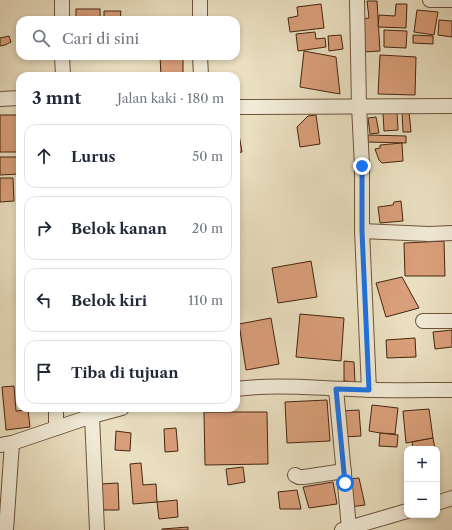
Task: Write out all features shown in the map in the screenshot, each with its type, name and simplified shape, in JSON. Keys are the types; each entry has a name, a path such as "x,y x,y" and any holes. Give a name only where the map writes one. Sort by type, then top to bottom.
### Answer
{"street":[{"path":"62,0 62,16"},
{"path":"200,0 200,16"},
{"path":"357,0 362,166 362,231 369,390"},
{"path":"430,0 452,0"},
{"path":"62,60 63,72"},
{"path":"200,60 201,72"},
{"path":"0,99 16,98"},
{"path":"240,108 452,106"},
{"path":"362,231 429,234 452,233"},
{"path":"422,321 452,321"},
{"path":"240,388 257,386 287,386 369,390 452,390"},
{"path":"336,389 344,471 346,529 404,512"},
{"path":"56,412 56,428"},
{"path":"6,530 6,444 107,412"},
{"path":"92,416 97,530"},
{"path":"295,475 304,477 344,471"},
{"path":"440,501 452,498"}],"building":[{"path":"367,1 377,1 380,51 363,52 361,19 369,18"},
{"path":"321,4 324,28 290,32 288,18 298,16 297,7"},
{"path":"396,4 407,4 406,28 378,27 379,15 395,16"},
{"path":"76,9 100,9 100,16 76,16"},
{"path":"417,10 438,12 434,35 414,32"},
{"path":"104,11 121,11 120,16 104,16"},
{"path":"439,20 452,21 452,37 438,35"},
{"path":"384,30 407,31 406,48 384,47"},
{"path":"315,32 316,39 325,38 326,47 298,51 296,34"},
{"path":"341,35 343,49 329,51 328,36"},
{"path":"413,35 433,36 433,44 413,43"},
{"path":"9,36 11,42 0,46 0,38"},
{"path":"304,51 336,57 340,94 300,87"},
{"path":"380,55 416,57 415,95 378,94"},
{"path":"160,60 183,60 183,72 161,72"},
{"path":"397,111 398,130 384,131 383,112"},
{"path":"402,111 409,111 411,132 403,132"},
{"path":"0,115 16,115 16,152 0,152"},
{"path":"316,115 320,144 300,147 297,127 308,116"},
{"path":"376,117 379,133 370,134 368,118"},
{"path":"368,135 406,136 406,143 368,142"},
{"path":"240,140 242,152 240,152"},
{"path":"402,143 403,161 382,163 379,160 375,149 380,148 380,145"},
{"path":"0,157 16,157 16,174 0,175"},
{"path":"0,178 13,178 14,201 0,202"},
{"path":"401,201 403,221 380,223 378,207 393,205 394,202"},
{"path":"444,241 445,276 405,276 404,243"},
{"path":"311,261 317,297 278,303 272,268"},
{"path":"402,277 419,308 386,317 376,283"},
{"path":"300,314 344,318 341,361 296,357"},
{"path":"271,318 279,364 246,370 240,324"},
{"path":"452,330 452,347 435,349 433,332"},
{"path":"415,338 416,357 387,358 386,340"},
{"path":"344,361 354,362 355,382 344,381"},
{"path":"14,386 16,412 28,412 30,427 6,430 2,387"},
{"path":"327,400 330,441 287,443 285,402"},
{"path":"372,405 398,408 395,434 369,431"},
{"path":"429,409 433,438 406,443 403,411"},
{"path":"359,410 361,436 343,437 341,411"},
{"path":"204,412 267,412 268,464 205,465"},
{"path":"176,428 178,451 165,452 164,429"},
{"path":"116,431 131,433 130,451 115,450"},
{"path":"380,433 398,435 397,447 379,446"},
{"path":"433,438 434,446 413,446 412,442"},
{"path":"141,463 143,485 156,484 157,502 133,504 130,464"},
{"path":"243,467 245,482 228,485 226,469"},
{"path":"359,478 365,505 350,507 347,479"},
{"path":"333,482 337,504 309,508 303,487"},
{"path":"118,483 119,510 101,510 100,484"},
{"path":"297,490 301,509 280,509 278,492"},
{"path":"177,500 178,517 159,519 157,502"},
{"path":"188,527 188,530 162,530 162,529"}],"route":[{"path":"345,483 336,389 369,390 362,231 362,166"}]}
